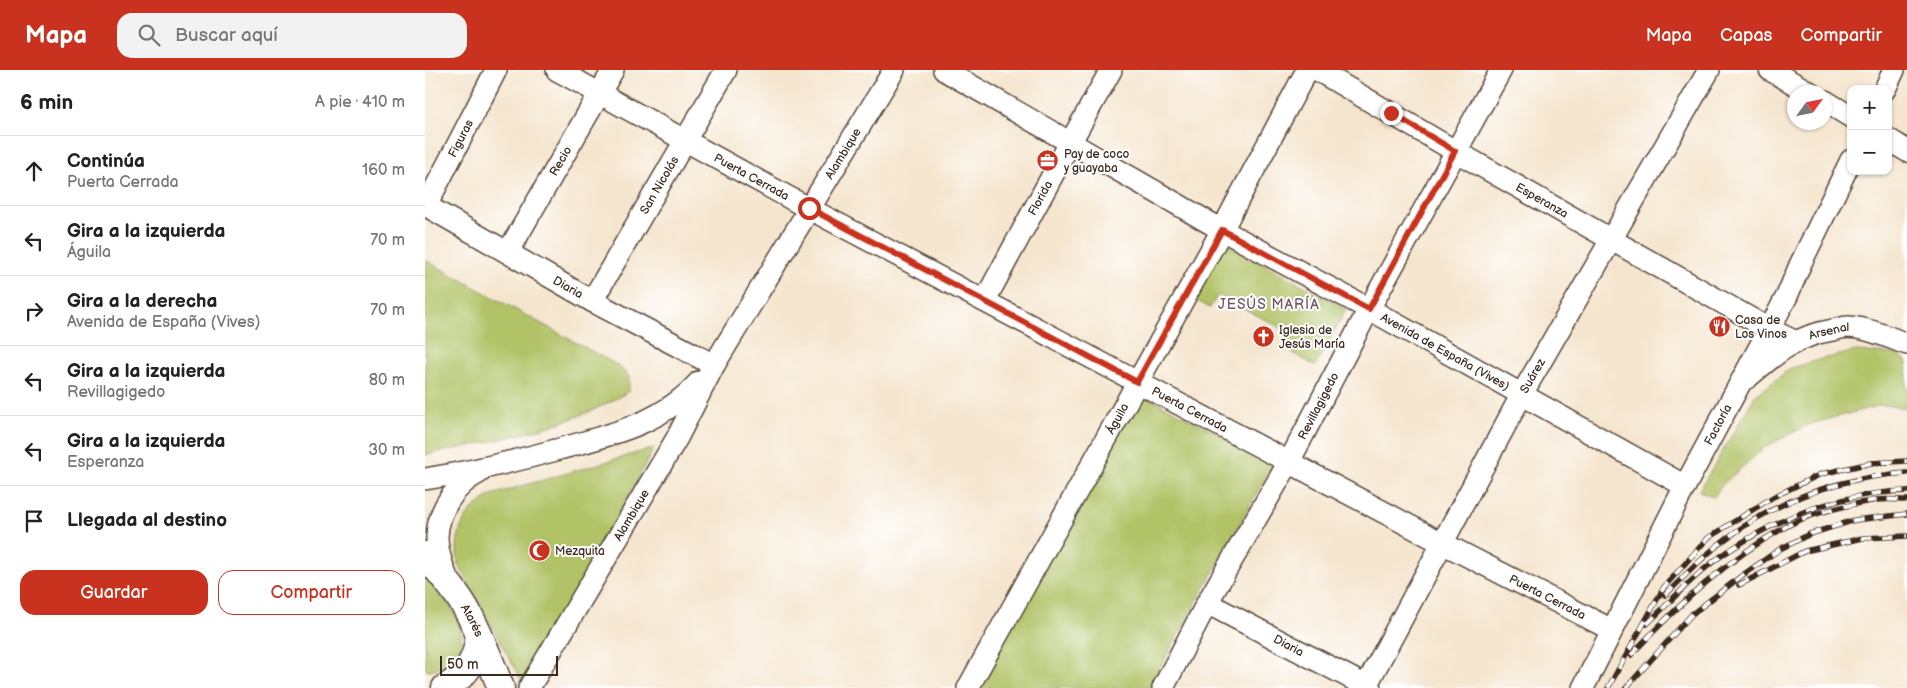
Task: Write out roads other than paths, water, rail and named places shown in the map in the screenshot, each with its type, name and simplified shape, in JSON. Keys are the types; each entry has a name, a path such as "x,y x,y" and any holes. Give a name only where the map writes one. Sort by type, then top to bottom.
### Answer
{"main road":[{"name":"Atarés","path":"425,555 449,583 479,635 477,652 471,666 457,681 445,688"},
{"path":"479,635 501,688"}],"street":[{"name":"Figuras","path":"425,205 496,70"},
{"name":"Puerta Cerrada","path":"557,70 809,208 1444,544 1612,630"},
{"name":"Recio","path":"507,252 613,70"},
{"name":"San Nicolás","path":"592,301 726,70"},
{"name":"Alambique","path":"529,688 677,438 714,366 894,70"},
{"name":"Avenida de España (Vives)","path":"944,70 1222,230 1369,309 1685,486"},
{"name":"Florida","path":"985,300 1111,70"},
{"name":"Águila","path":"968,688 1222,230 1307,70"},
{"name":"Esperanza","path":"1317,70 1611,240 1769,329 1794,341"},
{"name":"Revillagigedo","path":"1163,688 1207,603 1289,462 1369,309 1501,70"},
{"name":"Suárez","path":"1368,687 1522,394 1709,70"},
{"path":"1770,70 1797,85"},
{"path":"1887,85 1894,70"},
{"path":"1832,105 1847,115"},
{"path":"1892,142 1907,151"},
{"name":"Factoría","path":"1583,688 1685,486 1787,296 1847,168"},
{"name":"Diaria","path":"425,205 592,301 714,366"},
{"name":"Arsenal","path":"1738,387 1782,349 1794,341 1816,332 1847,327 1878,333 1907,344"},
{"name":"Alambique","path":"425,479 490,468 622,432 658,415 684,398 714,366"},
{"name":"Alambique","path":"449,583 440,559 437,536 442,514 453,494 463,483 490,468"},
{"name":"Diaria","path":"1207,603 1368,687"}],"railway":[{"path":"1608,688 1664,587 1708,538 1773,497 1821,474 1871,463 1907,461"},
{"path":"1665,595 1719,544 1768,512 1790,501 1835,485 1859,479 1907,473"},
{"path":"1647,624 1714,561 1767,528 1811,509 1834,502 1858,496 1907,491"},
{"path":"1631,655 1667,618 1725,567 1745,552 1789,525 1831,509 1880,500 1907,500"},
{"path":"1626,688 1692,614 1780,549 1810,534 1855,520 1907,514"},
{"path":"1739,585 1805,551 1863,538 1907,536"}],"place":[{"name":"Pay de coco y guayaba","path":"1048,161"},
{"name":"Casa de Los Vinos","path":"1719,327"},
{"name":"Iglesia de Jesús María","path":"1263,337"},
{"name":"Mezquita","path":"539,551"}],"district":[{"name":"JESÚS MARÍA","path":"1269,304"}]}
